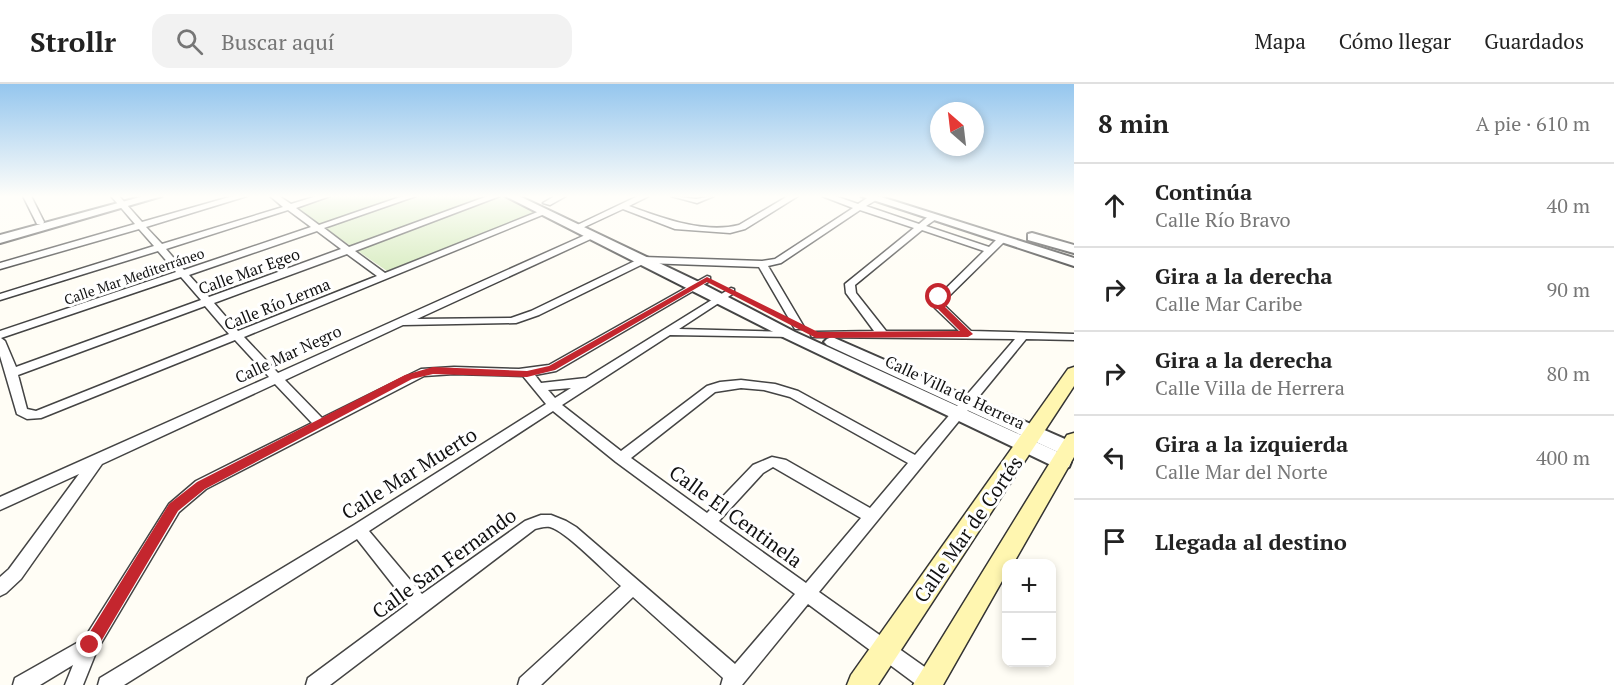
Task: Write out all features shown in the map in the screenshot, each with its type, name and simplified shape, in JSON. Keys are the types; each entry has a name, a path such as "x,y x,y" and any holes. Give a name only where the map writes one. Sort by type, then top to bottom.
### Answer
{"main road":[{"name":"Calle Mar de Cortés","path":"861,685 1074,373"},
{"path":"928,684 1068,450"}],"street":[{"path":"0,233 33,224"},
{"path":"0,238 45,224"},
{"path":"0,266 147,224"},
{"path":"0,297 238,224"},
{"path":"311,224 385,277"},
{"name":"Calle Mar Mediterráneo","path":"0,336 332,224"},
{"name":"Calle Mar Egeo","path":"12,373 420,224"},
{"name":"Calle Río Lerma","path":"12,373 21,411 27,415 48,412 385,277 498,224"},
{"name":"Calle Villa de Herrera","path":"577,224 643,260 701,282"},
{"name":"Calle Mar Negro","path":"0,504 397,322 592,224"},
{"path":"670,224 730,230 747,224"},
{"path":"397,322 512,321 535,313 643,260 762,264 785,258 833,224"},
{"path":"912,224 989,250"},
{"path":"882,334 851,293 850,284 925,224"},
{"path":"955,224 1074,262"},
{"path":"992,224 1074,249"},
{"path":"140,226 275,378 320,424"},
{"name":"Calle Villa de Herrera","path":"584,228 666,260 701,282 795,331 962,408 1031,439 1068,450"},
{"path":"968,334 938,301 1002,239"},
{"path":"670,332 795,331 762,264"},
{"path":"74,685 90,645 174,508 201,485 421,373 452,370 527,374 552,368 701,282"},
{"name":"Calle Mar Muerto","path":"107,685 359,530 726,295"},
{"name":"Calle Villa de Herrera","path":"795,331 816,335 962,408"},
{"path":"816,335 968,334 1074,337"},
{"path":"733,681 1023,336"},
{"path":"0,341 12,373"},
{"name":"Calle El Centinela","path":"527,374 555,405 621,458 885,650 928,684"},
{"path":"538,387 591,382"},
{"path":"621,458 711,389 726,386 765,386 794,394 917,462"},
{"path":"0,588 15,574 97,459"},
{"path":"708,522 758,469 772,462 782,464 871,516"},
{"name":"Calle San Fernando","path":"315,685 530,525 547,519 557,522 571,532 733,681"},
{"path":"359,530 420,605"},
{"path":"527,685 632,587"},
{"path":"22,685 90,645"}],"green space":[{"path":"319,224 507,224 387,271"}],"route":[{"path":"90,645 174,508 189,493 409,377 433,370 527,374 552,368 707,279 816,335 968,334 939,306 939,297"}]}
